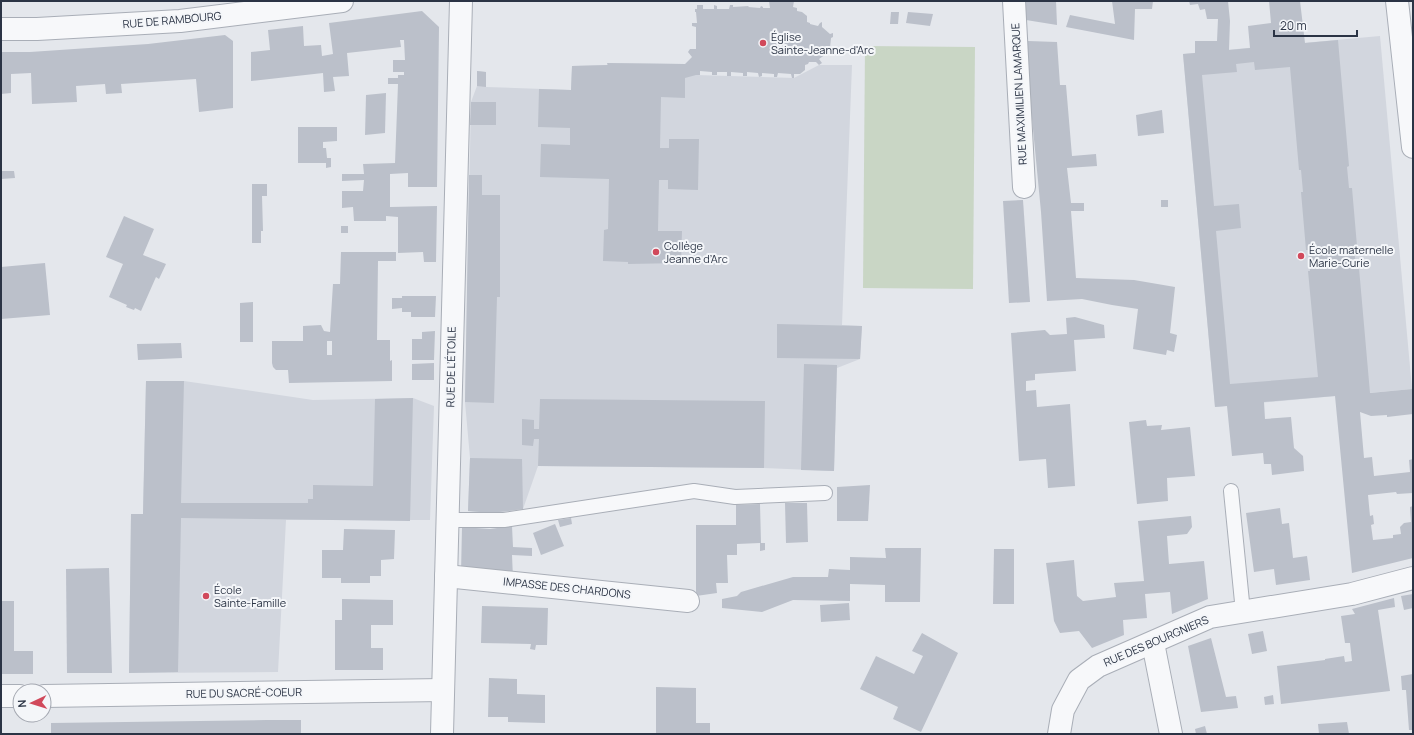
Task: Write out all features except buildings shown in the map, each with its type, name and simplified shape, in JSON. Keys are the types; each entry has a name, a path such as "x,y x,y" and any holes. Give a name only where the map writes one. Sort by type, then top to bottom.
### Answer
{"street":[{"name":"RUE DE RAMBOURG","path":"1,28 37,29 180,21 342,1"},
{"name":"RUE DE L’ÉTOILE","path":"442,734 461,1"},
{"name":"RUE MAXIMILIEN LAMARQUE","path":"1014,1 1024,187"},
{"path":"1397,6 1413,147"},
{"name":"IMPASSE DES CHARDONS","path":"446,576 688,600"},
{"name":"RUE DES BOURGNIERS","path":"1059,734 1063,710 1079,680 1098,666 1210,617 1352,594 1413,578"},
{"path":"1153,643 1172,734"},
{"name":"RUE DU SACRÉ-COEUR","path":"52,696 443,690"},
{"path":"1,696 12,696"}],"lane":[{"path":"1231,490 1244,612"},
{"path":"448,520 504,520 694,492 735,497 825,493"}],"shaded area":[{"name":"École maternelle Marie-Curie","path":"1380,36 1412,389 1215,407 1183,54"},
{"name":"Collège Jeanne d’Arc","path":"607,63 685,64 696,75 794,78 819,65 852,65 842,325 862,326 860,359 837,368 834,471 764,468 538,466 523,509 491,513 468,511 470,458 465,402 471,102 477,86 477,71 486,72 486,87 571,90 572,66 607,65"},
{"name":"École Sainte-Famille","path":"146,381 184,381 313,400 413,398 434,406 430,520 286,520 278,672 129,673 131,514 143,514"}],"green space":[{"path":"865,46 975,47 973,289 863,288"}],"place":[{"name":"Église Sainte-Jeanne-d'Arc","path":"763,43"},
{"name":"Collège Jeanne d’Arc","path":"656,252"},
{"name":"École maternelle Marie-Curie","path":"1301,256"},
{"name":"École Sainte-Famille","path":"206,596"}]}
